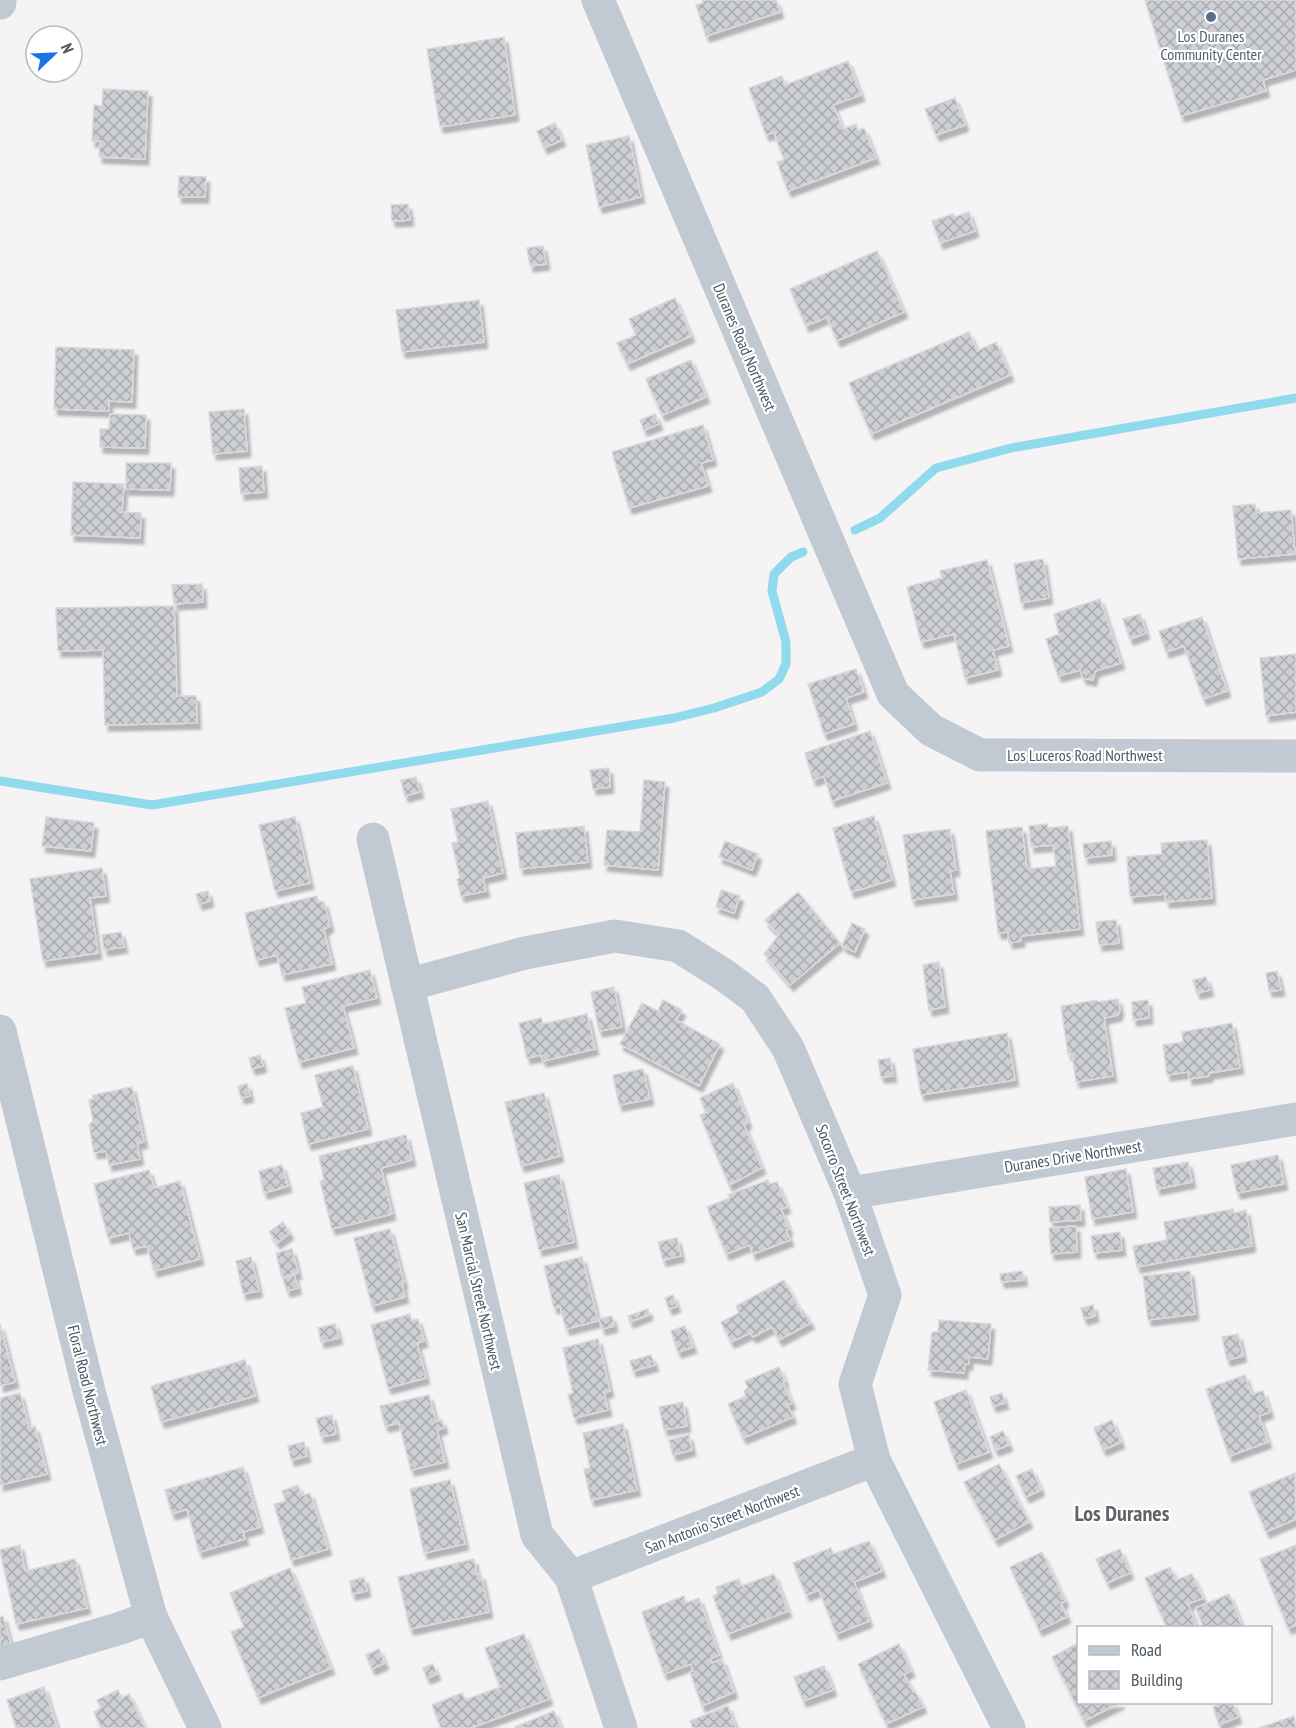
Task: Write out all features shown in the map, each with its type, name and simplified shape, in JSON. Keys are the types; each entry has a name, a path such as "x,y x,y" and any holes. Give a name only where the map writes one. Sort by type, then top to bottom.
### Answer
{"street":[{"name":"Duranes Road Northwest","path":"598,0 893,694"},
{"name":"Los Luceros Road Northwest","path":"893,694 931,730 980,754 1296,756"},
{"name":"San Marcial Street Northwest","path":"373,839 537,1535 570,1577 621,1728"},
{"name":"Socorro Street Northwest","path":"407,986 525,953 615,936 678,946 755,998 788,1048 850,1193 885,1295 855,1384 874,1460 1009,1728"},
{"name":"Floral Road Northwest","path":"0,1031 89,1391 151,1617 205,1728"},
{"name":"Duranes Drive Northwest","path":"850,1193 1296,1119"},
{"name":"San Antonio Street Northwest","path":"570,1577 874,1460"},
{"path":"0,1664 121,1629 151,1617"}],"building":[{"path":"702,0 776,0 780,12 706,36 696,5 703,3"},
{"path":"1145,0 1296,0 1296,70 1263,80 1266,91 1181,116"},
{"path":"504,37 515,115 440,127 427,49"},
{"path":"848,61 861,95 833,105 843,129 856,124 858,131 864,128 876,158 788,191 777,162 784,160 774,132 766,135 749,88 782,76 785,85"},
{"path":"103,89 148,91 145,159 99,157 100,141 92,141 94,105 102,106"},
{"path":"955,98 965,125 936,135 925,109"},
{"path":"555,123 562,140 544,148 537,131"},
{"path":"629,136 641,197 599,207 586,145"},
{"path":"179,176 206,177 205,197 178,197"},
{"path":"408,204 410,220 392,221 391,205"},
{"path":"969,212 975,231 940,243 932,221 953,214 954,217"},
{"path":"543,246 546,264 530,266 527,248"},
{"path":"877,251 904,312 837,341 827,317 806,326 790,289"},
{"path":"675,298 691,336 627,364 617,343 636,335 629,319"},
{"path":"479,300 484,342 402,352 396,310"},
{"path":"969,332 977,351 996,342 1010,375 871,434 849,383"},
{"path":"56,347 134,350 132,402 109,401 109,411 54,409"},
{"path":"691,360 706,397 662,415 646,379"},
{"path":"244,409 247,451 213,454 209,412"},
{"path":"110,414 146,415 145,448 100,447 100,429 109,429"},
{"path":"655,414 659,424 644,430 640,420"},
{"path":"703,425 713,460 701,463 708,486 629,508 612,452"},
{"path":"126,463 171,463 170,490 126,489"},
{"path":"262,466 264,492 241,494 239,468"},
{"path":"73,482 124,484 122,512 141,513 140,538 71,535"},
{"path":"1255,504 1256,513 1291,510 1295,554 1238,559 1233,506"},
{"path":"1043,559 1049,598 1021,603 1014,564"},
{"path":"987,560 1009,646 993,650 998,670 965,678 954,634 921,642 907,587 942,578 940,571"},
{"path":"202,584 203,602 174,604 172,585"},
{"path":"1100,599 1121,663 1095,671 1093,680 1083,678 1080,670 1058,676 1046,639 1059,634 1054,614"},
{"path":"174,606 177,696 196,696 197,723 105,725 103,650 58,651 56,608"},
{"path":"1140,614 1146,633 1130,639 1123,619"},
{"path":"1202,617 1227,691 1203,699 1184,646 1166,652 1159,631"},
{"path":"1296,654 1296,712 1266,716 1260,658"},
{"path":"856,669 864,692 846,698 854,724 824,734 808,684"},
{"path":"870,731 887,783 832,801 824,776 813,780 805,753"},
{"path":"609,768 610,787 593,789 590,770"},
{"path":"416,777 420,792 405,796 401,780"},
{"path":"644,780 665,782 658,870 604,865 607,830 640,832"},
{"path":"488,801 503,873 483,878 486,891 461,896 457,879 460,878 452,843 458,842 451,809"},
{"path":"874,816 892,880 851,892 833,828"},
{"path":"46,817 94,823 91,851 42,846"},
{"path":"295,817 310,883 275,891 259,825"},
{"path":"1047,824 1048,828 1068,826 1080,929 1021,936 1021,941 1009,943 1008,932 998,933 986,831 1022,827 1027,869 1056,866 1053,845 1031,847 1029,826"},
{"path":"584,826 588,862 520,869 516,833"},
{"path":"950,829 956,870 950,871 954,894 912,900 903,835"},
{"path":"1207,840 1212,898 1166,902 1165,894 1130,897 1127,857 1162,854 1161,843"},
{"path":"725,841 758,854 752,870 719,857"},
{"path":"1111,841 1112,855 1085,858 1083,844"},
{"path":"102,868 106,896 90,898 98,953 43,961 30,879"},
{"path":"721,890 740,896 734,913 716,907"},
{"path":"208,891 210,901 199,904 196,894"},
{"path":"798,892 840,943 790,985 764,954 779,935 765,920"},
{"path":"317,896 318,902 324,902 330,926 324,930 332,964 282,975 277,955 256,960 245,913"},
{"path":"1116,920 1119,943 1099,945 1096,922"},
{"path":"852,923 865,929 855,952 842,946"},
{"path":"121,932 124,947 104,950 102,935"},
{"path":"939,962 945,1007 929,1010 923,965"},
{"path":"370,970 377,998 343,1006 354,1048 299,1062 285,1008 306,1003 302,987"},
{"path":"1277,971 1281,990 1269,991 1266,973"},
{"path":"1206,977 1210,990 1197,993 1193,980"},
{"path":"614,987 622,1027 599,1031 591,992"},
{"path":"1118,999 1120,1010 1118,1015 1104,1018 1113,1076 1076,1082 1072,1053 1068,1054 1061,1006"},
{"path":"663,1000 682,1010 676,1020 720,1044 699,1086 620,1044 642,1003 658,1011"},
{"path":"1148,1000 1149,1018 1133,1020 1132,1002"},
{"path":"587,1014 595,1049 543,1061 541,1055 527,1058 519,1023 541,1018 543,1024"},
{"path":"1232,1023 1240,1068 1189,1079 1188,1072 1167,1075 1163,1045 1183,1042 1182,1032"},
{"path":"1007,1033 1015,1080 921,1095 913,1049"},
{"path":"260,1055 263,1066 252,1069 249,1058"},
{"path":"890,1058 893,1076 881,1077 878,1060"},
{"path":"353,1066 368,1129 308,1144 301,1113 323,1107 315,1075"},
{"path":"643,1069 650,1099 619,1105 613,1075"},
{"path":"733,1083 748,1122 744,1125 762,1168 729,1185 700,1115 706,1113 700,1098"},
{"path":"247,1084 250,1096 241,1098 238,1086"},
{"path":"132,1087 144,1142 137,1143 140,1159 109,1165 106,1151 94,1153 89,1125 93,1121 89,1100 93,1099 93,1095"},
{"path":"544,1093 560,1156 521,1166 505,1102"},
{"path":"406,1135 412,1160 381,1168 392,1214 332,1229 320,1181 324,1180 319,1156"},
{"path":"1278,1155 1284,1184 1237,1193 1231,1165"},
{"path":"1188,1162 1192,1182 1157,1189 1153,1168"},
{"path":"282,1165 288,1186 264,1193 259,1171"},
{"path":"1126,1169 1133,1212 1092,1219 1085,1177"},
{"path":"149,1170 154,1188 180,1181 200,1259 154,1271 147,1246 133,1249 129,1233 108,1238 94,1184"},
{"path":"559,1175 574,1242 539,1250 524,1183"},
{"path":"768,1180 770,1184 777,1182 787,1207 781,1209 789,1229 786,1230 790,1240 753,1254 749,1245 726,1254 707,1207 730,1198 728,1195"},
{"path":"1080,1205 1081,1220 1050,1222 1049,1207"},
{"path":"1233,1209 1234,1213 1246,1210 1252,1246 1137,1267 1133,1246 1167,1240 1164,1222"},
{"path":"283,1222 290,1233 277,1243 269,1232"},
{"path":"1076,1226 1077,1252 1051,1254 1049,1228"},
{"path":"390,1229 404,1283 402,1283 405,1297 372,1306 354,1238"},
{"path":"1120,1232 1122,1250 1094,1253 1091,1236"},
{"path":"677,1238 681,1256 663,1260 658,1242"},
{"path":"292,1249 298,1273 282,1277 276,1253"},
{"path":"251,1257 259,1291 243,1294 236,1261"},
{"path":"582,1257 598,1321 566,1329 560,1306 554,1308 544,1266"},
{"path":"1022,1271 1024,1280 1001,1282 1000,1274"},
{"path":"1190,1271 1195,1314 1148,1320 1143,1276"},
{"path":"294,1275 298,1288 287,1291 283,1278"},
{"path":"784,1280 801,1312 803,1310 811,1323 779,1340 772,1327 753,1337 750,1333 731,1342 721,1322 739,1313 736,1306"},
{"path":"673,1295 677,1306 669,1309 665,1298"},
{"path":"1093,1305 1095,1316 1084,1319 1081,1308"},
{"path":"648,1309 649,1314 630,1322 628,1316"},
{"path":"410,1314 411,1321 418,1319 424,1341 417,1343 426,1378 388,1388 371,1325"},
{"path":"612,1316 614,1326 602,1329 599,1319"},
{"path":"939,1320 991,1324 988,1359 969,1357 969,1364 965,1364 964,1373 928,1370 932,1332 938,1332"},
{"path":"0,1324 15,1382 0,1386"},
{"path":"335,1324 339,1338 321,1342 318,1328"},
{"path":"685,1326 693,1347 678,1352 671,1331"},
{"path":"1238,1334 1243,1356 1227,1360 1222,1337"},
{"path":"598,1339 610,1391 604,1393 608,1410 574,1418 568,1394 573,1393 563,1348"},
{"path":"651,1355 655,1365 633,1371 630,1361"},
{"path":"245,1360 255,1396 161,1422 151,1386"},
{"path":"779,1367 792,1403 787,1405 793,1417 743,1438 728,1404 746,1396 744,1391 748,1388 745,1381"},
{"path":"1245,1375 1251,1394 1263,1391 1270,1412 1259,1416 1268,1442 1229,1456 1206,1389"},
{"path":"966,1390 989,1452 956,1464 934,1402"},
{"path":"20,1393 29,1428 35,1426 47,1474 0,1485 0,1398"},
{"path":"1002,1393 1005,1403 993,1406 990,1397"},
{"path":"429,1395 436,1422 442,1420 444,1428 437,1430 445,1462 411,1470 399,1423 385,1426 380,1406"},
{"path":"683,1402 687,1426 664,1430 659,1407"},
{"path":"332,1415 336,1434 321,1437 316,1418"},
{"path":"1112,1420 1121,1442 1103,1450 1094,1428"},
{"path":"623,1424 637,1490 591,1500 584,1469 590,1468 583,1433"},
{"path":"1003,1431 1009,1445 995,1450 990,1437"},
{"path":"689,1435 692,1450 673,1455 669,1440"},
{"path":"304,1442 307,1456 291,1460 288,1446"},
{"path":"999,1464 1029,1522 995,1540 964,1482"},
{"path":"243,1467 260,1527 243,1532 245,1539 199,1552 187,1509 172,1514 165,1490"},
{"path":"1032,1469 1041,1490 1026,1497 1016,1476"},
{"path":"1295,1473 1296,1519 1266,1532 1249,1492"},
{"path":"450,1480 465,1544 424,1553 410,1489"},
{"path":"298,1485 302,1496 310,1493 328,1549 291,1560 274,1504 286,1501 282,1491"},
{"path":"869,1541 882,1571 854,1582 869,1621 836,1634 819,1590 806,1595 793,1563 831,1548 833,1554"},
{"path":"20,1545 25,1571 75,1559 87,1608 16,1624 0,1550"},
{"path":"1296,1545 1296,1625 1288,1628 1260,1559"},
{"path":"1120,1549 1130,1573 1107,1583 1096,1559"},
{"path":"1042,1552 1065,1601 1061,1603 1067,1617 1039,1630 1010,1567"},
{"path":"474,1559 477,1575 481,1574 489,1612 410,1629 398,1577"},
{"path":"1170,1567 1176,1580 1192,1574 1203,1598 1188,1604 1196,1624 1166,1626 1145,1578"},
{"path":"290,1568 331,1668 258,1698 231,1632 244,1627 230,1593"},
{"path":"774,1574 788,1611 728,1634 713,1596 718,1594 716,1587 739,1579 741,1586"},
{"path":"364,1577 367,1591 352,1594 350,1581"},
{"path":"1229,1594 1242,1626 1203,1626 1196,1608"},
{"path":"684,1596 686,1603 699,1598 719,1655 710,1659 712,1663 722,1659 734,1692 702,1706 690,1672 693,1671 691,1664 664,1674 642,1612"},
{"path":"3,1616 11,1645 0,1648 0,1617"},
{"path":"524,1634 549,1699 471,1728 441,1728 432,1705 462,1693 465,1700 500,1687 485,1648"},
{"path":"899,1644 911,1671 904,1674 923,1707 886,1724 858,1664"},
{"path":"1077,1644 1077,1704 1118,1704 1084,1721 1052,1657"},
{"path":"379,1649 385,1663 372,1669 366,1655"},
{"path":"433,1664 437,1674 427,1678 423,1668"},
{"path":"824,1666 833,1690 803,1701 794,1677"},
{"path":"44,1687 57,1728 16,1728 7,1700"},
{"path":"118,1690 122,1698 129,1694 145,1728 101,1728 94,1712 101,1708 97,1700"},
{"path":"1220,1704 1233,1704 1238,1717 1219,1725 1213,1707"},
{"path":"728,1706 736,1728 693,1728 690,1721"},
{"path":"554,1711 561,1728 515,1727"},
{"path":"1294,1716 1296,1728 1259,1728"}],"waterway":[{"path":"855,530 880,518 936,468 1011,448 1296,398"},
{"path":"0,781 152,805 674,718 714,708 762,692 779,679 786,664 786,642 772,591 774,574 791,557 803,552"}],"place":[{"name":"Los Duranes Community Center","path":"1211,17"}],"district":[{"name":"Los Duranes","path":"1122,1513"}]}
